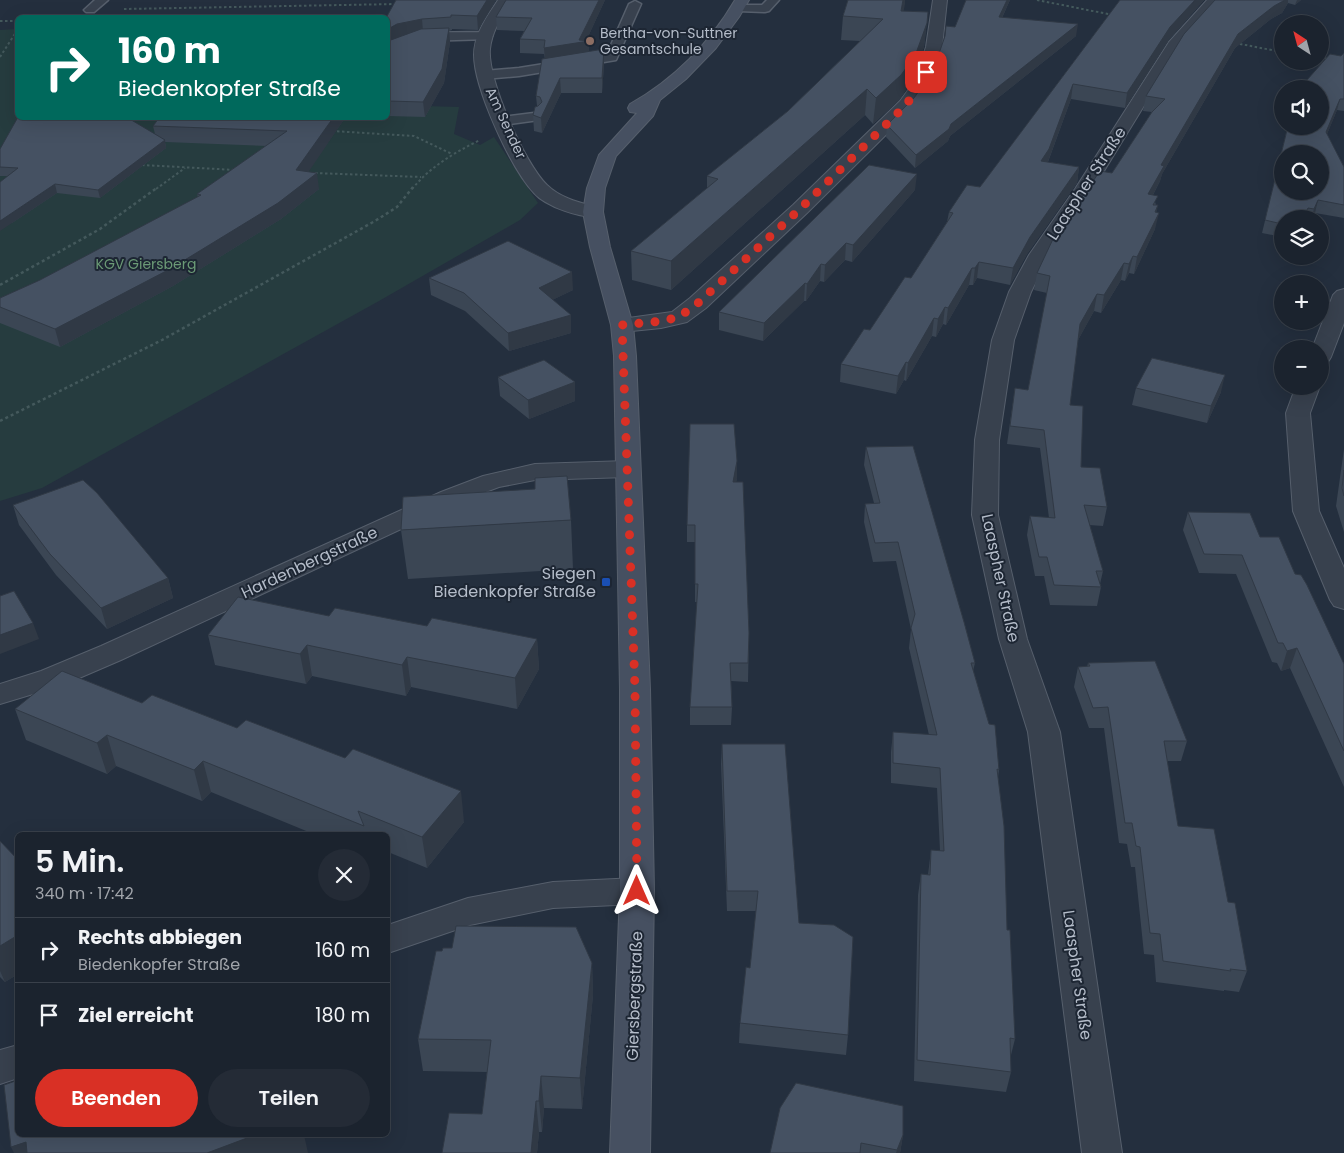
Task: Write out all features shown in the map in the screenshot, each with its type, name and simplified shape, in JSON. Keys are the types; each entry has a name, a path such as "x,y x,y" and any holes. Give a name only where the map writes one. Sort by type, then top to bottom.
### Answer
{"street":[{"name":"Am Sender","path":"505,0 489,26 483,44 484,75 503,121 531,177 540,188 551,197 569,206 593,212"},
{"path":"622,325 662,321 679,317 698,303 800,209 906,105 922,82 934,47 940,0"},
{"name":"Laaspher Straße","path":"1102,1153 1044,732 1013,639 985,515 987,440 1003,340 1020,292 1040,255 1084,189 1174,45 1209,4 1215,0"},
{"name":"Giersbergstraße","path":"630,1153 637,891 635,689 622,325 600,247 593,212 596,188 608,156 647,112 652,100 712,45 740,4"},
{"path":"1327,340 1344,295"},
{"path":"1305,395 1298,413 1306,510 1344,600"},
{"name":"Hardenbergstraße","path":"0,694 52,678 111,654 450,497 492,481 535,472 627,469"},
{"path":"390,938 468,912 554,895 637,891"},
{"path":"0,1067 15,1062"}],"lane":[{"path":"90,10 102,0"},
{"path":"740,4 764,9 773,0"},
{"path":"484,75 519,72 612,57 635,4"},
{"path":"390,49 414,40 439,37 486,36"},
{"path":"503,121 534,117"}],"path":[{"path":"1037,0 1115,16"},
{"path":"90,10 405,4"},
{"path":"0,21 15,21"},
{"path":"0,57 15,33"},
{"path":"1227,42 1274,51"},
{"path":"1329,59 1336,60"},
{"path":"328,131 414,136 452,154"},
{"path":"0,421 162,340 375,221 397,207 421,178 452,154 474,142"},
{"path":"138,165 243,170"},
{"path":"0,285 100,229 186,168"},
{"path":"311,173 421,178"}],"green space":[{"name":"KGV Giersberg","path":"15,29 15,120 390,120 390,105 459,107 454,134 480,145 494,137 538,203 520,220 379,301 42,488 0,501 0,30"}],"building":[{"path":"396,0 487,0 477,16 451,15 451,17 422,19 397,24 390,28 390,15 388,15"},
{"path":"506,0 599,0 579,40 589,41 544,48 545,40 520,39 532,18 496,17"},
{"path":"848,0 903,0 901,11 928,12 927,23 915,56 901,75 876,98 867,89 671,261 631,251 718,179 707,176 788,111 883,19 843,16"},
{"path":"966,0 1007,0 999,17 1078,24 951,124 949,129 916,155 887,125 914,98 933,71 945,36 946,26 955,27"},
{"path":"1120,0 1195,0 1170,27 1127,93 1073,84 1049,149 1041,161 1079,167 1030,237 1013,268 979,262 975,268 972,268 948,308 945,307 938,319 934,318 908,363 906,362 898,376 841,364 864,329 870,330 905,277 911,278 953,213 949,212 967,185 980,187"},
{"path":"1215,0 1285,0 1274,6 1238,34 1161,165 1164,166 1148,194 1158,196 1153,205 1158,205 1155,212 1159,213 1137,257 1133,256 1129,264 1124,263 1104,295 1097,294 1080,324 1070,405 1083,406 1081,467 1100,468 1107,507 1084,505 1103,571 1096,571 1101,587 1054,585 1047,557 1039,557 1030,516 1055,518 1044,430 1010,426 1015,388 1028,390 1050,276 1037,273 1053,239 1100,171 1112,173 1152,112 1165,99 1146,96 1184,34"},
{"path":"449,28 442,69 423,102 390,101 390,40 421,29"},
{"path":"604,49 602,78 560,78 541,118 533,115 535,107 542,102 540,97 536,96 542,59"},
{"path":"1344,53 1344,99 1340,99 1329,125 1329,80 1307,80 1316,70 1329,70 1330,54 1341,56"},
{"path":"16,120 131,120 165,140 98,190 55,184 0,221 0,182 18,168 0,167 0,149"},
{"path":"158,120 332,120 296,170 317,173 278,203 170,269 55,329 0,307 0,298 40,280 201,195 197,194 287,131 153,126"},
{"path":"1286,135 1328,135 1344,167 1344,205 1318,200 1329,200 1329,145 1283,145"},
{"path":"869,165 917,174 853,245 846,243 825,265 821,264 807,284 805,283 764,323 719,312"},
{"path":"1274,183 1274,200 1318,200 1314,209 1274,210 1274,222 1265,220"},
{"path":"508,241 572,272 539,288 571,315 508,333 464,293 429,278"},
{"path":"1152,358 1225,375 1211,406 1136,388"},
{"path":"544,360 575,382 528,400 498,377"},
{"path":"690,424 734,424 737,461 733,482 743,482 749,633 748,663 730,663 732,707 690,707 698,584 695,584 695,525 687,525"},
{"path":"913,446 975,663 971,663 989,724 995,725 999,770 997,769 1004,826 1007,930 1010,930 1015,1039 1010,1038 1011,1072 917,1060 921,874 930,875 931,850 944,851 940,768 893,763 893,732 937,735 911,628 915,614 898,542 875,543 865,504 880,503 866,447"},
{"path":"1344,470 1344,496 1342,488"},
{"path":"567,476 571,520 401,530 403,497 535,489 535,478"},
{"path":"83,480 97,493 168,578 101,608 50,554 13,505"},
{"path":"1188,512 1250,513 1260,537 1279,537 1295,574 1301,575 1307,585 1344,664 1344,751 1297,648 1287,651 1283,643 1278,643 1242,555 1204,554"},
{"path":"14,591 33,623 0,635 0,596"},
{"path":"238,597 329,616 335,608 427,626 432,618 537,639 515,678 407,657 402,665 307,645 300,654 208,635"},
{"path":"1155,661 1187,741 1164,741 1178,826 1214,829 1228,902 1235,903 1247,971 1230,969 1231,971 1163,961 1160,934 1150,933 1140,847 1136,846 1132,823 1125,823 1108,707 1093,708 1078,667 1090,666 1088,663"},
{"path":"62,671 142,703 152,695 237,728 246,720 345,758 353,749 461,791 422,837 358,811 364,826 203,761 194,770 107,735 97,743 15,709"},
{"path":"722,744 785,744 799,923 834,925 853,937 848,1035 740,1023 746,967 750,968 758,891 727,891"},
{"path":"0,841 15,857 15,937 0,946"},
{"path":"456,926 576,927 592,963 580,1078 541,1076 539,1101 536,1101 531,1153 442,1153 449,1113 482,1114 491,1040 418,1039 436,951 442,951 443,948 452,948"},
{"path":"15,1081 15,1137 250,1137 207,1153 27,1153 26,1142 11,1147 4,1085"},
{"path":"796,1083 903,1106 903,1135 897,1150 861,1143 860,1153 770,1153 780,1108"}],"place":[{"name":"Bertha-von-Suttner Gesamtschule","path":"590,41"},
{"name":"Siegen Biedenkopfer Straße","path":"606,582"}],"route":[{"path":"637,891 635,689 622,325 662,321 679,317 698,303 800,209 906,105 922,82 926,72"}]}
